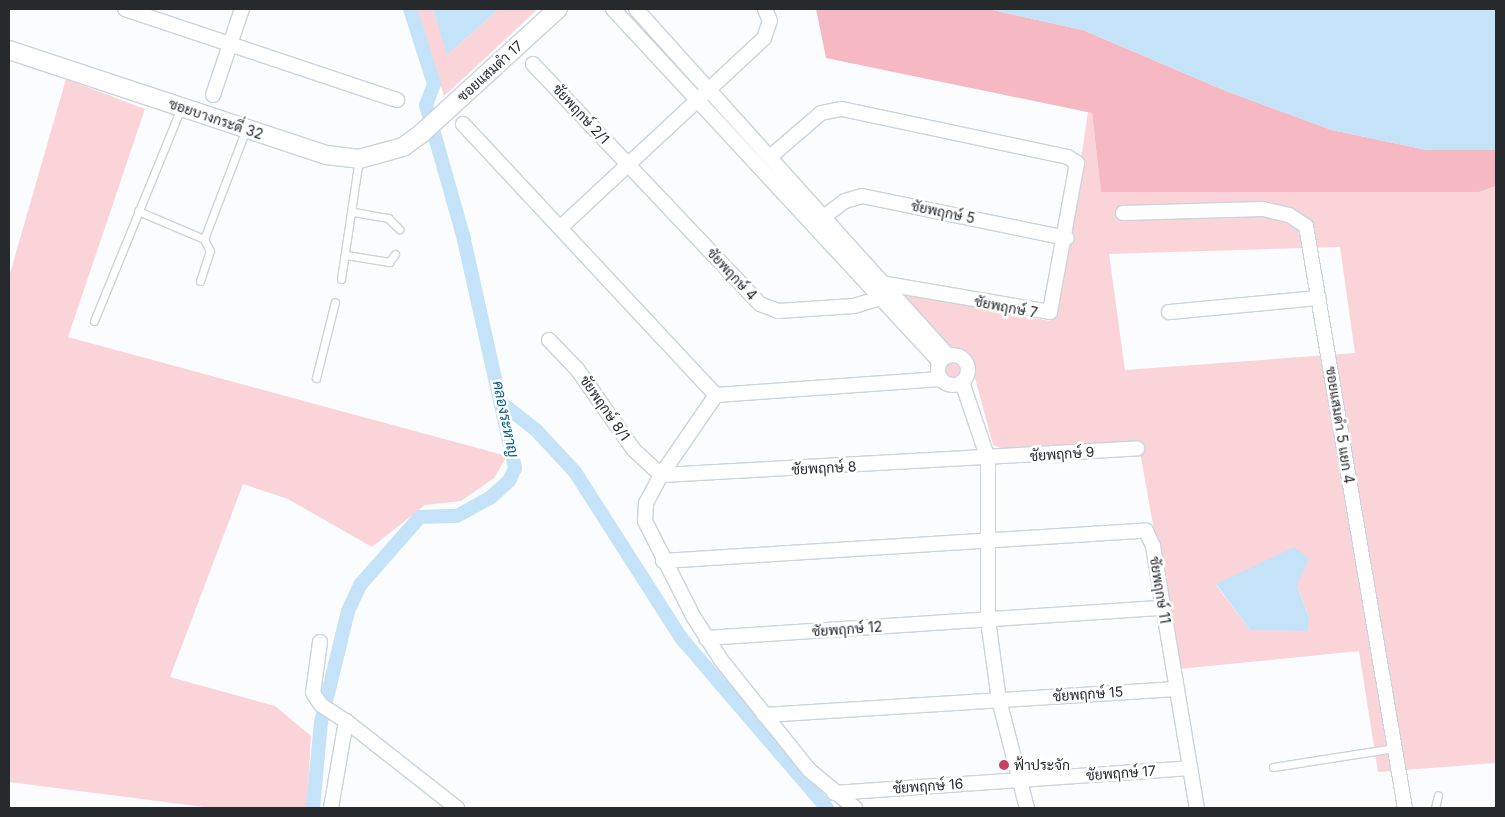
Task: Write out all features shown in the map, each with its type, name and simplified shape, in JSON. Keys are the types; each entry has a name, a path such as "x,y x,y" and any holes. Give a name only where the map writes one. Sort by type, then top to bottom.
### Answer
{"street":[{"path":"125,9 397,100"},
{"path":"213,96 242,9"},
{"name":"ซอยแสมดำ 17","path":"422,134 558,9"},
{"path":"613,9 731,135 787,199 888,291"},
{"path":"636,9 825,216 944,359 966,364 967,374 962,382 953,385 940,379 716,395"},
{"path":"562,226 710,91 764,38 770,21 765,9"},
{"path":"657,58 670,46"},
{"name":"ซอยบางกระดี่ 32","path":"9,50 327,155 359,159 403,147 422,134"},
{"name":"ชัยพฤกษ์ 2/1","path":"533,64 629,165"},
{"path":"770,157 821,113 842,109 1068,157 1079,168 1067,238"},
{"path":"463,124 562,226 716,395"},
{"path":"731,135 742,126"},
{"name":"ชัยพฤกษ์ 4","path":"629,165 768,309 854,306 888,291"},
{"path":"787,199 799,188"},
{"name":"ชัยพฤกษ์ 5","path":"825,216 845,201 862,196 1067,238"},
{"name":"ซอยแสมดำ 5 แยก 4","path":"1123,213 1263,209 1289,215 1306,226 1405,808"},
{"name":"ชัยพฤกษ์ 7","path":"888,291 1046,314 1052,308 1067,238"},
{"path":"1169,312 1318,298"},
{"name":"ชัยพฤกษ์ 8/1","path":"549,340 577,369 634,450 661,475"},
{"path":"940,379 944,359"},
{"path":"962,382 988,459 988,620 999,700 1028,808"},
{"path":"716,395 661,475 644,513 663,560 706,638 764,715 809,770 834,793 855,808"},
{"name":"ชัยพฤกษ์ 9","path":"988,459 1137,448"},
{"name":"ชัยพฤกษ์ 8","path":"661,475 988,459"},
{"name":"ชัยพฤกษ์ 11","path":"663,560 1146,531 1151,536 1198,808"},
{"name":"ชัยพฤกษ์ 12","path":"706,638 1163,608"},
{"path":"320,642 313,694 321,705 342,716 457,808"},
{"name":"ชัยพฤกษ์ 15","path":"764,715 1177,688"},
{"path":"331,808 342,716"},
{"name":"ชัยพฤกษ์ 17","path":"1022,780 1190,768"},
{"name":"ชัยพฤกษ์ 16","path":"834,793 1022,780"}],"lane":[{"path":"94,321 181,107"},
{"path":"204,239 246,129"},
{"path":"341,280 354,212 359,159"},
{"path":"138,211 204,239 210,251 200,281"},
{"path":"354,212 388,218 399,229"},
{"path":"346,255 389,262 395,254"},
{"path":"316,378 335,302"},
{"path":"1273,766 1395,748"},
{"path":"1435,808 1438,794"}],"shaded area":[{"path":"417,9 433,9 448,54 499,9 538,9 444,96"},
{"path":"816,9 988,9 1083,30 1226,91 1332,130 1427,150 1496,150 1496,186 1479,192 1101,192 1092,113 826,58"},
{"path":"66,79 145,109 68,337 507,456 494,478 461,501 425,505 372,547 288,499 243,484 170,677 275,706 311,736 307,808 212,808 9,782 9,277"},
{"path":"1088,112 1092,113 1101,192 1479,192 1496,186 1496,763 1378,772 1359,651 1179,669 1138,441 1003,449 993,445 972,367 956,348 945,344 903,293 1050,321 1058,313","holes":["1340,247 1355,353 1125,370 1109,254","1250,570 1297,586 1309,618 1250,630 1216,585"]},
{"path":"948,361 956,361 961,366 959,377 948,379 943,374 943,366"}],"water":[{"path":"433,9 499,9 447,55"},
{"path":"988,9 1496,9 1496,150 1427,150 1332,130 1226,91 1083,30"},
{"path":"1294,547 1309,558 1297,586 1309,618 1308,631 1250,630 1216,584"}],"waterway":[{"name":"คลองระหาญ","path":"313,808 321,722 348,611 360,585 420,517 457,516 490,498 509,481 515,468 464,239 426,105 434,84 410,9"},
{"path":"504,405 536,430 575,472 682,639 827,808"}],"place":[{"name":"ฟ้าประจัก","path":"1004,765"}]}
